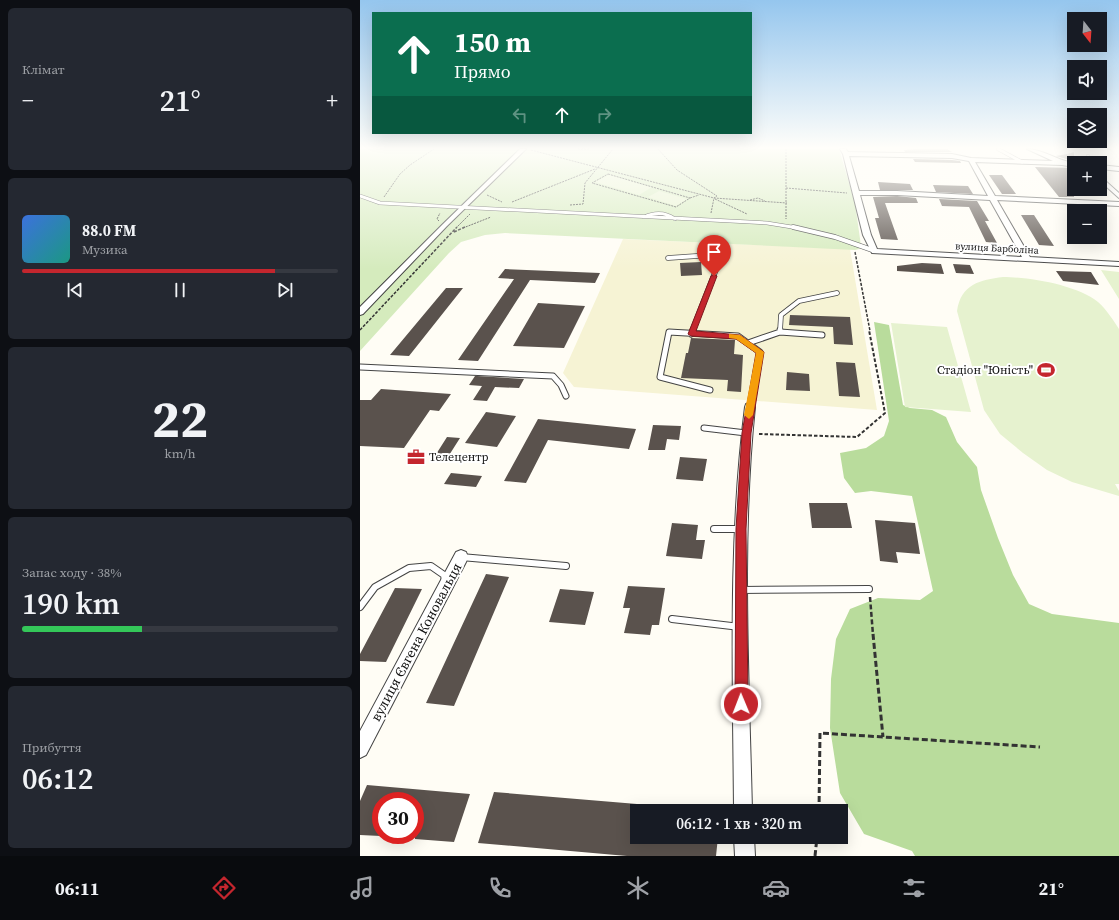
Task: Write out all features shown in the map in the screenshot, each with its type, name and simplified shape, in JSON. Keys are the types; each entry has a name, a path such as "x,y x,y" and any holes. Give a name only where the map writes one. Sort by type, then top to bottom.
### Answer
{"street":[{"path":"360,312 482,189"},
{"path":"856,189 867,235 875,251"},
{"path":"988,189 1028,260"},
{"path":"1112,189 1119,196"},
{"path":"857,193 896,192 1119,204"},
{"name":"вулиця Барболіна","path":"875,251 1119,264"},
{"path":"743,804 740,627 741,529 746,433 750,407"},
{"name":"вулиця Євгена Коновальця","path":"360,749 460,557"},
{"path":"744,844 745,856"}],"lane":[{"path":"360,196 380,203 464,206 767,223 815,231 854,242 875,251"},
{"path":"668,258 711,255 720,262 691,334"},
{"path":"780,332 781,315 799,301 837,293"},
{"path":"710,390 660,377 669,332 738,336 760,352 750,407"},
{"path":"748,343 780,332 822,336"},
{"path":"360,367 553,376 561,385 566,396"},
{"path":"704,428 746,433"},
{"path":"714,529 741,529"},
{"path":"460,557 566,566"},
{"path":"360,607 375,587 409,568 432,566 444,575 445,585"},
{"path":"741,590 869,588"},
{"path":"672,619 740,627"}],"path":[{"path":"380,203 390,189"},
{"path":"360,330 487,195 507,204 544,189"},
{"path":"583,204 585,189"},
{"path":"616,189 676,207 689,198 700,195"},
{"path":"658,189 689,198"},
{"path":"677,189 714,198 787,203"},
{"path":"705,189 717,196 714,198 710,221"},
{"path":"786,189 786,226"},
{"path":"799,189 857,193"},
{"path":"714,198 767,223"},
{"path":"438,205 441,209 437,219 445,225"},
{"path":"452,233 496,215 517,209"},
{"path":"746,433 857,437 885,413 855,257 854,242"},
{"path":"869,588 883,737"},
{"path":"819,804 820,733 1040,747"},
{"path":"815,856 816,844"}],"shaded area":[{"path":"623,239 850,249 877,410 574,387 563,373"}],"green space":[{"path":"360,189 851,189 855,203 861,246 859,249 855,250 505,233 485,235 461,242 449,253 360,351"},
{"path":"619,189 649,189 639,195"},
{"path":"659,191 687,199 676,206 648,197"},
{"path":"1101,270 1119,272 1119,299"},
{"name":"Стадіон \"Юність\"","path":"1003,277 1039,280 1078,291 1098,302 1119,329 1119,484 1115,484 1119,491 1119,496 1072,482 1047,470 1000,434 984,410 957,311 959,302 967,289 979,282"},
{"path":"874,322 889,325 903,405 910,408 932,410 946,417 957,442 977,467 981,490 998,538 1013,575 1029,604 1052,614 1119,623 1119,856 915,856 912,851 864,834 848,807 848,804 846,804 840,793 830,728 831,679 836,639 850,609 878,598 920,600 933,591 912,496 871,491 855,493 844,478 840,453 866,448 884,436 889,421"},
{"path":"891,323 947,327 971,412 905,407"}],"building":[{"path":"880,189 913,190 880,190"},
{"path":"935,189 970,189 973,194 936,192"},
{"path":"999,189 1012,189 1016,194 1002,194"},
{"path":"1053,189 1067,189 1067,196 1074,197 1059,197"},
{"path":"897,196 916,198 918,203 885,203 898,240 881,239 875,218 879,218 873,197"},
{"path":"939,199 977,201 989,221 985,221 997,243 986,242 969,207 942,206"},
{"path":"1021,215 1034,215 1054,246 1039,245"},
{"path":"701,262 702,275 681,276 680,263"},
{"path":"922,263 941,264 944,274 897,271 897,266"},
{"path":"953,264 970,265 974,274 956,273"},
{"path":"505,269 600,273 595,283 530,280 478,361 458,360 514,279 498,278"},
{"path":"1056,271 1091,272 1099,285 1063,281"},
{"path":"446,288 463,288 409,356 390,355"},
{"path":"538,303 585,306 564,348 513,346"},
{"path":"790,315 850,317 853,345 834,344 833,327 789,325"},
{"path":"691,338 735,340 734,354 743,355 741,392 727,391 728,380 681,378 686,353 688,353"},
{"path":"836,362 855,363 860,397 839,396"},
{"path":"787,372 809,374 810,391 786,390"},
{"path":"475,376 524,379 519,388 495,387 487,401 473,400 482,386 469,385"},
{"path":"381,389 451,394 439,411 430,410 404,448 360,446 360,400 371,400"},
{"path":"486,412 516,416 497,447 465,443"},
{"path":"538,419 636,429 629,449 548,440 526,483 504,481"},
{"path":"653,425 681,426 679,440 667,439 665,450 648,450"},
{"path":"447,437 460,438 446,460 433,459"},
{"path":"680,457 707,459 703,481 676,479"},
{"path":"451,473 482,476 476,487 444,484"},
{"path":"809,503 847,503 852,528 812,528"},
{"path":"875,520 915,523 920,554 896,552 898,563 880,561"},
{"path":"672,523 698,525 696,540 705,540 702,559 666,556"},
{"path":"486,574 509,577 454,706 426,703"},
{"path":"628,586 665,588 659,625 652,625 650,635 624,633 630,608 623,608"},
{"path":"395,588 422,589 386,662 360,661 360,654"},
{"path":"560,589 594,592 585,625 549,622"},
{"path":"367,785 470,794 454,842 424,840 424,792 372,792 372,836 360,835 360,801"},
{"path":"494,792 637,804 630,804 630,844 717,844 716,856 627,856 478,843"}],"slow traffic":[{"path":"732,336 738,336 760,352 749,415"}],"place":[{"name":"Стадіон \"Юність\"","path":"1046,370"},
{"name":"Телецентр","path":"416,457"}],"route":[{"path":"714,276 691,334 738,336 760,352 746,433 741,529 741,704"}]}
